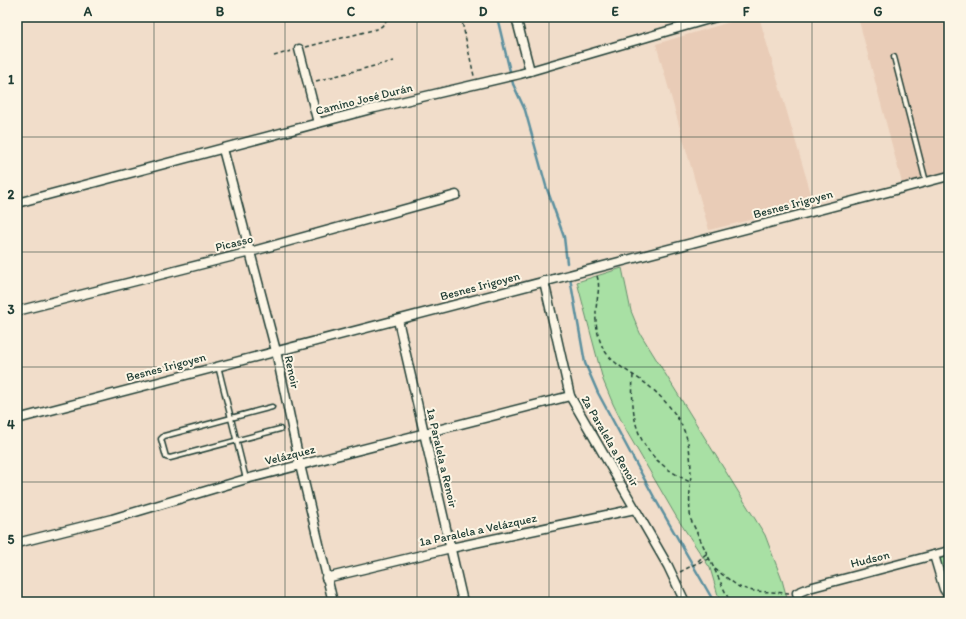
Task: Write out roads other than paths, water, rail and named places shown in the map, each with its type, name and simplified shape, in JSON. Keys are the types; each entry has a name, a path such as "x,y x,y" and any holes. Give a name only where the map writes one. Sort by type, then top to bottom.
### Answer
{"street":[{"path":"516,17 530,71"},
{"path":"684,17 686,25"},
{"name":"Camino José Durán","path":"17,203 318,123 520,74 716,17"},
{"path":"299,49 318,123"},
{"name":"Renoir","path":"222,149 276,351 300,465 333,602"},
{"name":"Besnes Irigoyen","path":"17,419 949,176"},
{"name":"Picasso","path":"17,311 250,252 456,195"},
{"name":"2a Paralela a Renoir","path":"544,281 570,396 668,566 685,602"},
{"name":"1a Paralela a Renoir","path":"398,320 463,602"},
{"name":"Velázquez","path":"17,543 112,519 246,478 570,396"},
{"name":"1a Paralela a Velázquez","path":"326,578 450,548 634,509"},
{"name":"Hudson","path":"799,602 797,593 823,583 949,551"},
{"path":"934,555 944,589 949,596"},
{"path":"17,598 19,602"}],"lane":[{"path":"894,57 926,182"},
{"path":"218,366 246,478"},
{"path":"272,407 164,436 161,439 166,457 170,458 280,429"}],"waterway":[{"path":"497,17 513,84 525,110 546,186 564,237 567,263"},
{"path":"570,278 585,363 598,393 654,497 714,602"}]}
